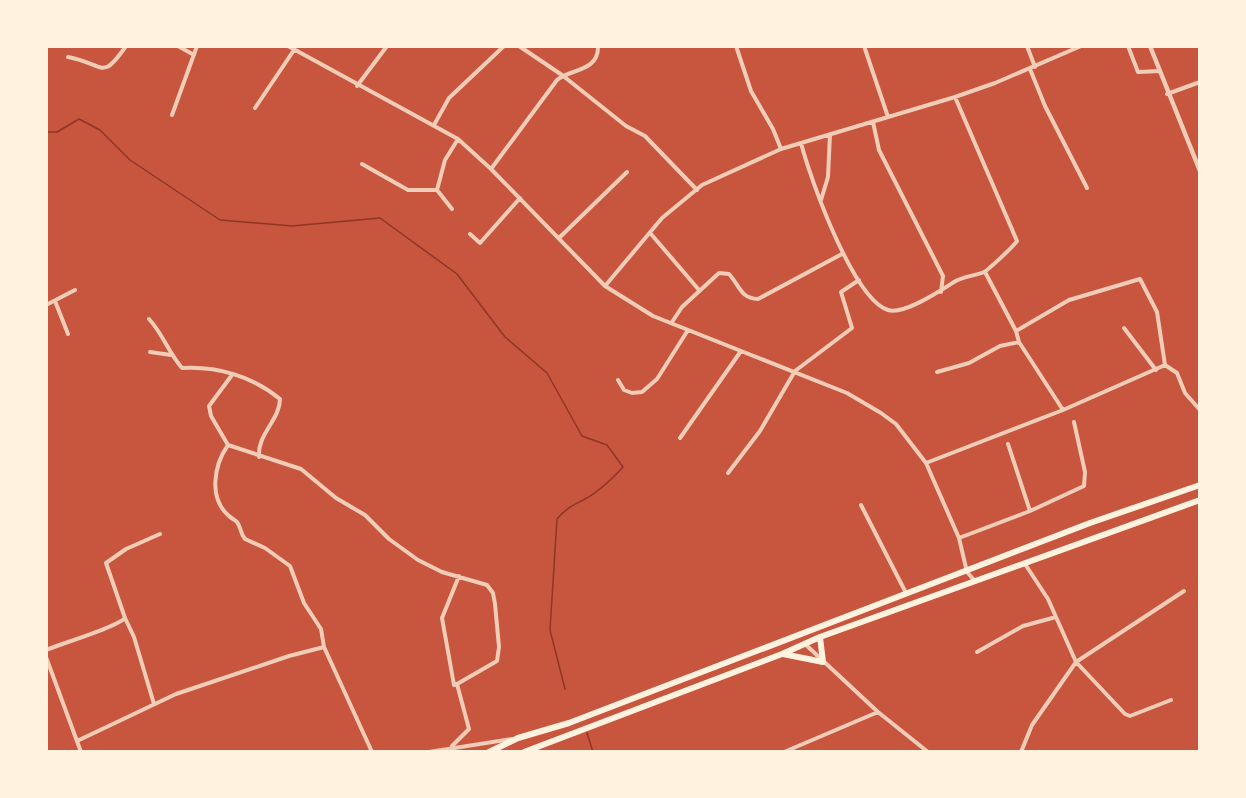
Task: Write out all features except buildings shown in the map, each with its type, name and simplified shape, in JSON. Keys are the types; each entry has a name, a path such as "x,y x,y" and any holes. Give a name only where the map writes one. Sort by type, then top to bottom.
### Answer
{"highway":[{"path":"489,752 518,738 559,726 906,593 967,572 1090,523 1200,485"},
{"path":"524,752 782,654 820,637 1200,500"},
{"path":"782,654 823,662 820,637"}],"street":[{"path":"68,57 104,69 112,67 126,46"},
{"path":"178,46 194,55"},
{"path":"172,115 197,46"},
{"path":"288,46 357,86 458,139 520,198 605,286 627,302 688,330 847,393 881,413 908,438 926,463 959,538 967,572 974,580"},
{"path":"357,86 387,46"},
{"path":"434,125 449,98 504,46"},
{"path":"519,46 562,75 626,126 645,136 698,190"},
{"path":"490,169 562,75 586,68 596,54 598,46"},
{"path":"736,46 751,91 773,129 781,149"},
{"path":"864,46 888,117"},
{"path":"1028,46 1032,68 1045,106 1087,188"},
{"path":"605,286 651,234 662,218 702,185 781,149 955,97 1032,68 1081,46"},
{"path":"1128,46 1138,72 1160,71"},
{"path":"1150,46 1167,94 1200,171"},
{"path":"255,108 294,50"},
{"path":"1167,94 1200,82"},
{"path":"801,143 821,203 828,215 842,254 878,305 890,311 940,292 955,281 985,272 996,259 1013,249 1017,241 955,97"},
{"path":"873,122 879,150 943,276 940,292"},
{"path":"821,203 828,177 830,134"},
{"path":"437,190 445,160 458,139"},
{"path":"362,164 408,190 437,190"},
{"path":"559,238 627,172"},
{"path":"437,190 452,209"},
{"path":"470,234 480,243 520,198"},
{"path":"651,234 699,290"},
{"path":"672,322 682,307 699,290 724,272 734,279 741,293 750,298 759,299 842,254"},
{"path":"985,272 1016,331 1019,342 1063,410"},
{"path":"943,276 955,281"},
{"path":"1016,331 1069,300 1140,279 1157,312 1166,365 1177,373 1185,393 1200,410"},
{"path":"729,473 760,431 795,371 852,328 841,292 859,280"},
{"path":"46,305 75,290"},
{"path":"55,301 68,334"},
{"path":"149,319 162,332 171,355 182,368 213,368 250,379 280,399 275,414 259,444 259,457"},
{"path":"1124,328 1156,370"},
{"path":"618,380 624,390 632,393 650,386 688,330"},
{"path":"937,372 969,363 1000,346 1019,342"},
{"path":"680,438 741,351"},
{"path":"150,352 171,355"},
{"path":"926,463 1063,410 1166,365"},
{"path":"232,375 210,406 211,416 228,445 301,469 336,498 365,515 389,539 418,560 442,572 487,585 494,593 499,647 497,661 492,666 471,673 457,684"},
{"path":"959,538 1030,511 1084,486 1085,472 1074,422"},
{"path":"1008,444 1030,511"},
{"path":"228,445 215,476 218,498 228,516 238,523 245,539 265,548 290,566 304,603 321,629 324,647 372,752"},
{"path":"861,505 906,593"},
{"path":"154,704 135,637 125,618 106,563 126,549 160,534"},
{"path":"1025,564 1056,617 1077,662 1127,716 1171,700"},
{"path":"452,746 469,729 457,684 454,685 442,618 459,576"},
{"path":"1021,752 1032,725 1077,662 1184,591"},
{"path":"977,652 1023,626 1056,617"},
{"path":"46,650 90,632 119,624 125,618"},
{"path":"795,635 878,712 928,752"},
{"path":"77,741 154,704 225,677 324,647"},
{"path":"46,657 49,671 81,752"},
{"path":"784,752 878,712"},
{"path":"429,752 452,746 518,738"}],"waterway":[{"path":"46,132 57,132 79,119 100,130 130,160 220,220 292,226 380,218 457,274 505,337 547,373 582,436 607,445 623,467 600,489 563,512 557,519 550,630 565,689"},
{"path":"587,733 593,752"}]}
